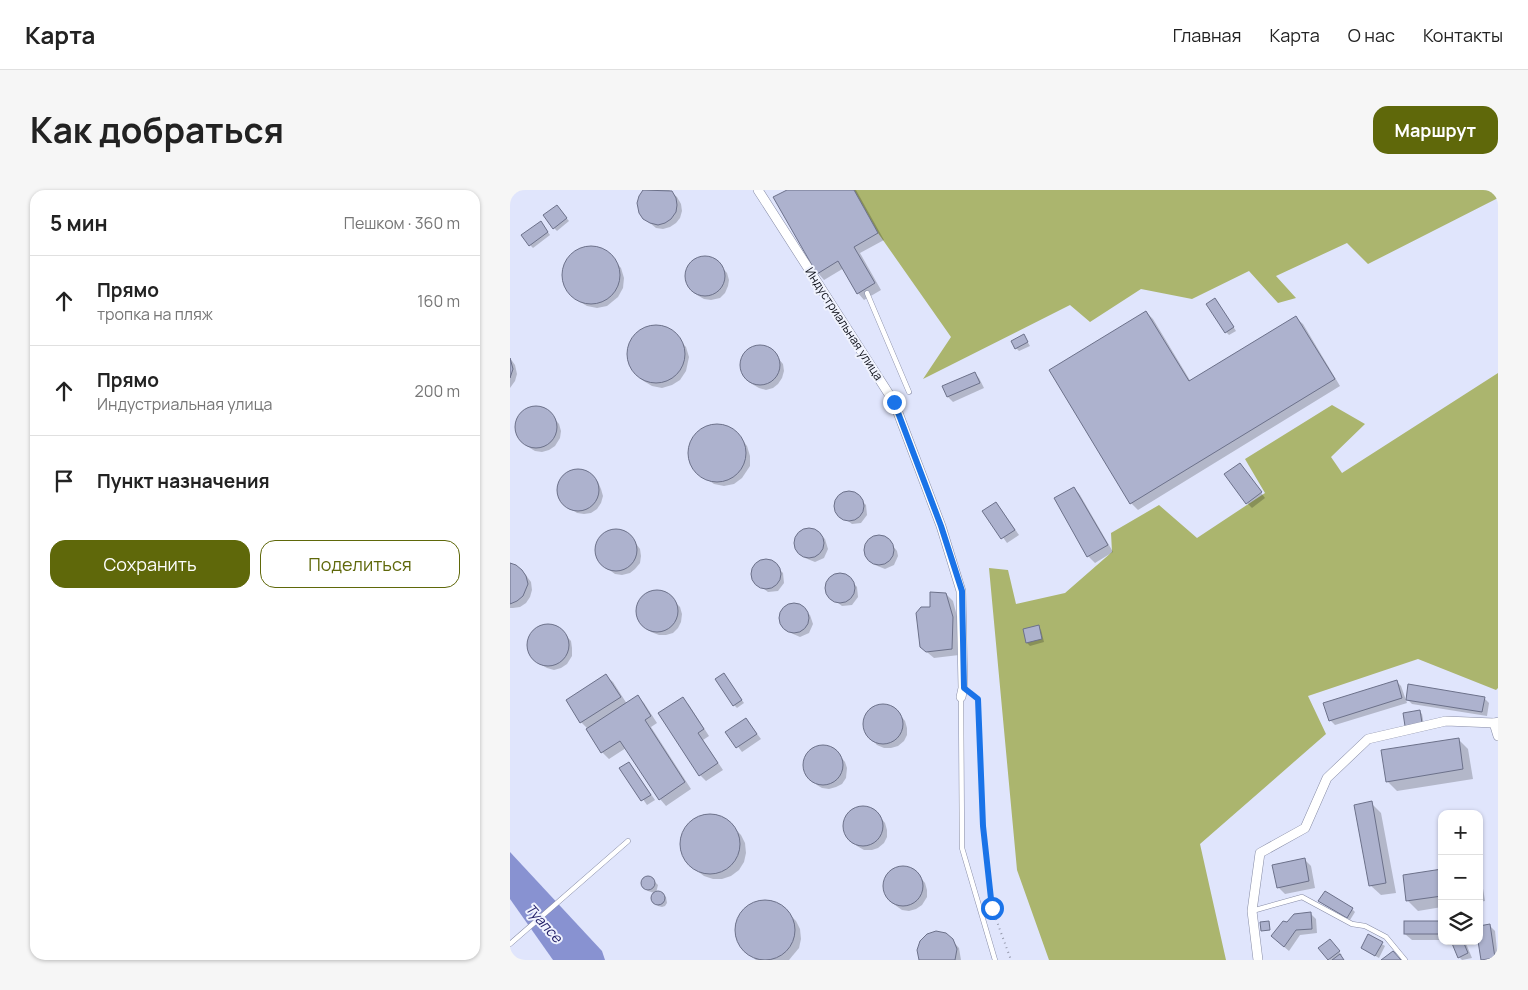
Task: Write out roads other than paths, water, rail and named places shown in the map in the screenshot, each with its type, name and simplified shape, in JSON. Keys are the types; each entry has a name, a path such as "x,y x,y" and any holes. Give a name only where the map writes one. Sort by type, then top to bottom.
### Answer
{"street":[{"name":"Индустриальная улица","path":"758,190 894,402 941,526 962,591 962,692"},
{"path":"1258,960 1252,911 1260,853 1305,828 1327,778 1368,739 1446,721 1496,723 1498,736"}],"lane":[{"path":"867,292 909,392"},
{"path":"962,692 962,848 995,960"},
{"path":"510,944 597,866 628,841"},
{"path":"1252,911 1302,898 1352,924 1365,926 1386,937 1405,960"}],"water":[{"name":"Туапсе","path":"510,852 602,951 605,960 553,960 510,899"}]}
